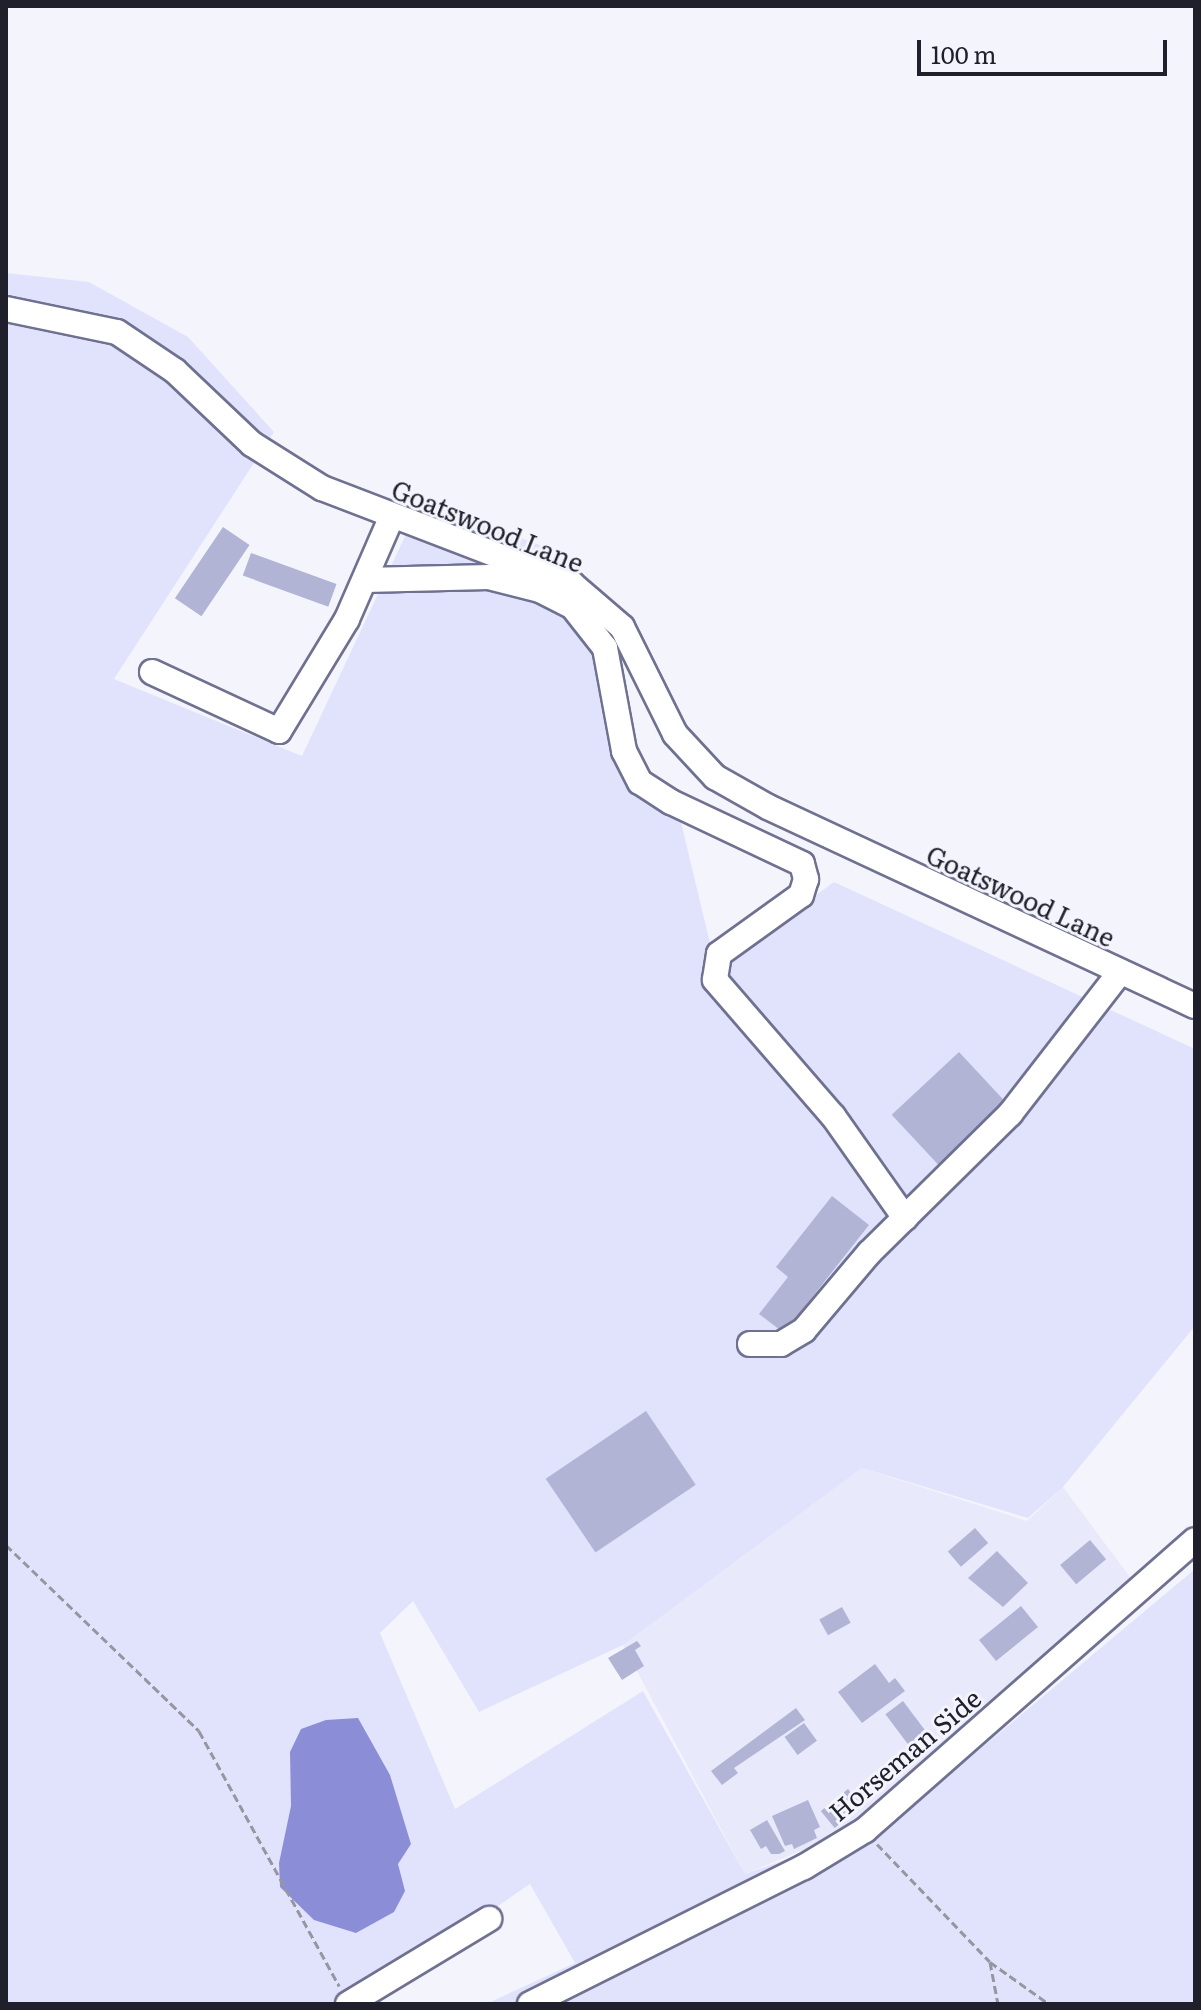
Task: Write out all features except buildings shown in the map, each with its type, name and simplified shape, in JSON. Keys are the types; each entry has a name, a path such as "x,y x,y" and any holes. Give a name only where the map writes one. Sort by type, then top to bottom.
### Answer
{"street":[{"name":"Goatswood Lane","path":"6,309 117,332 175,371 280,465 392,516 572,584 622,627 675,734 715,777 768,807 1195,1006"},
{"path":"152,672 279,731 365,580 392,516"},
{"path":"365,580 489,577 540,590 573,607 605,648 627,761 640,782 671,802 802,864 806,879 801,895 719,954 715,980 833,1116 905,1218"},
{"path":"750,1344 781,1344 804,1330 905,1218 1010,1114 1120,972"},
{"name":"Horseman Side","path":"530,2004 804,1867 865,1830 1195,1540"},
{"path":"348,2004 489,1919"}],"path":[{"path":"6,1545 199,1731 348,2004"},
{"path":"865,1830 990,1962 1049,2004"},
{"path":"990,1962 998,2004"}],"shaded area":[{"path":"6,273 89,282 188,337 274,432 114,679 302,756 422,500 576,559 555,607 607,666 610,740 626,785 680,818 716,968 834,882 1195,1049 1195,1326 1063,1487 1028,1518 862,1468 623,1645 479,1712 413,1601 380,1633 455,1809 643,1691 745,1874 893,1822 1195,1569 1195,2004 486,2004 575,1963 530,1884 354,2004 6,2004"},
{"path":"862,1468 1027,1521 1063,1487 1133,1581 884,1816 745,1874 623,1645"}],"water":[{"path":"358,1718 390,1775 411,1844 398,1864 405,1891 394,1912 356,1933 314,1920 280,1887 279,1863 291,1806 290,1752 301,1729 326,1720"}]}
